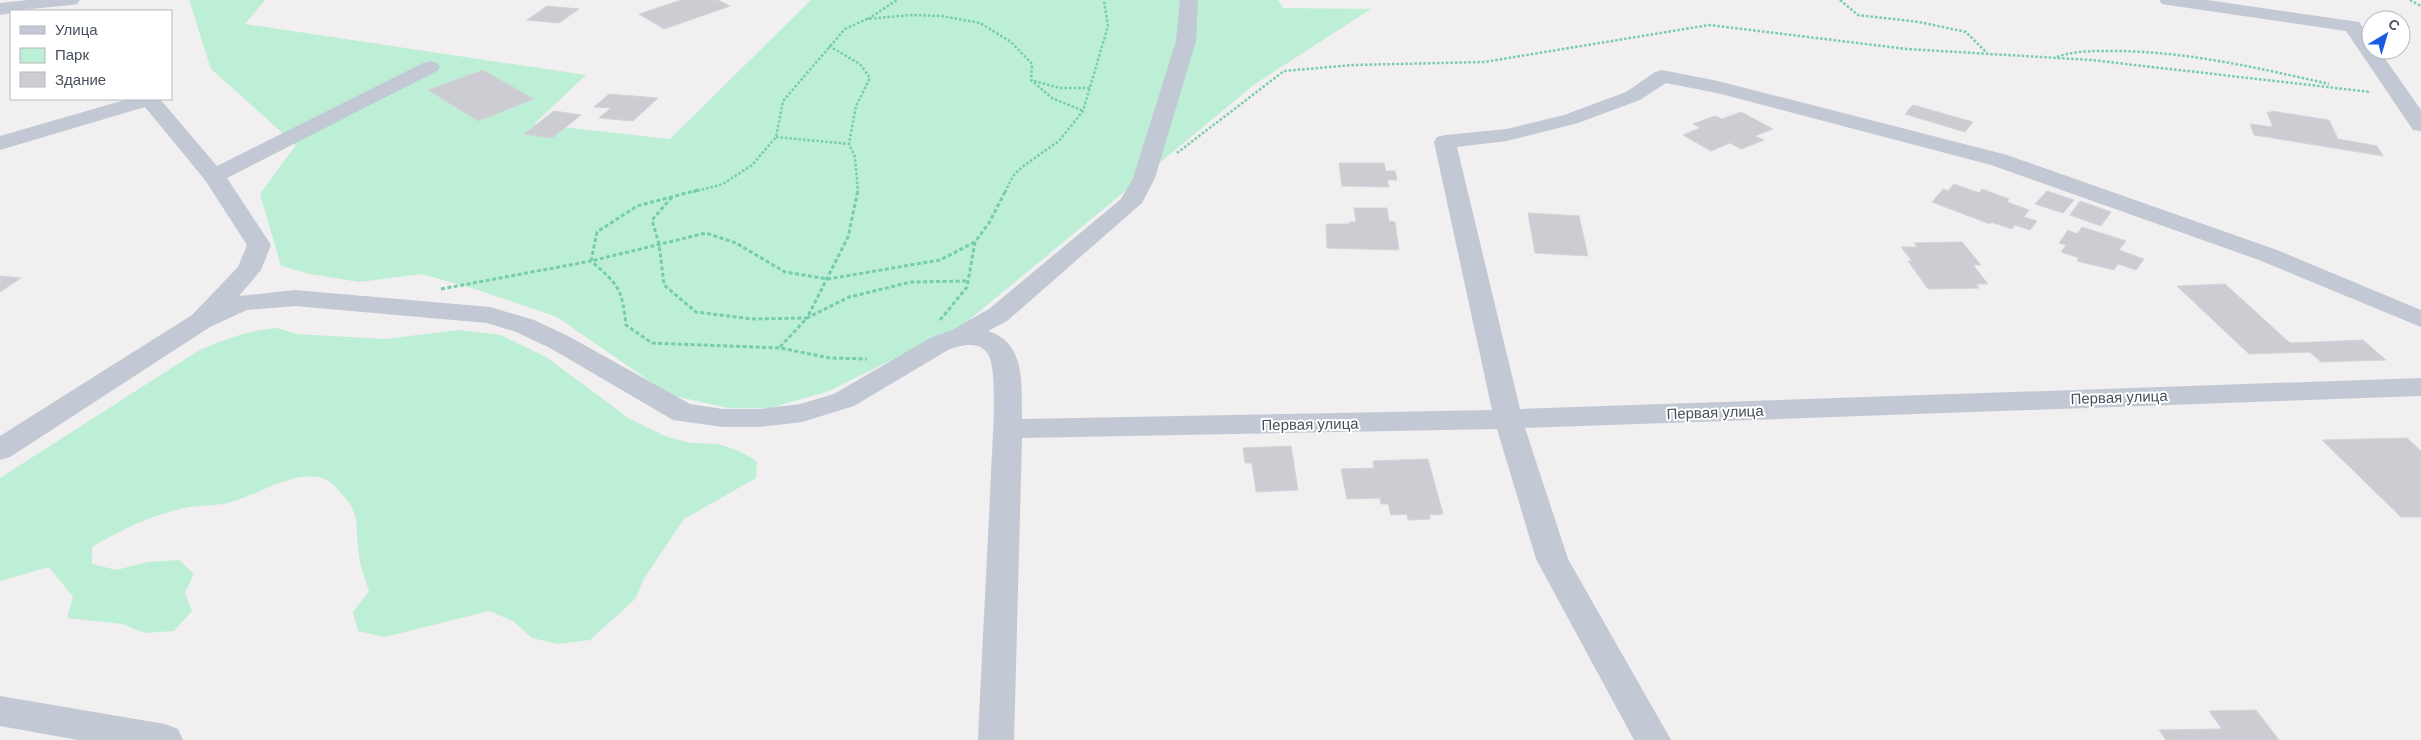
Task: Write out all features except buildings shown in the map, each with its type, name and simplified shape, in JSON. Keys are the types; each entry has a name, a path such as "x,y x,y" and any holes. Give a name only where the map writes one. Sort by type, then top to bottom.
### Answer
{"street":[{"path":"0,9 71,0"},
{"path":"77,0 85,10"},
{"path":"0,450 201,321 242,303 294,298 490,315 525,326 559,342 683,413 723,418 759,418 802,414 844,400 939,344 949,330 998,315 1068,258 1130,202 1144,178 1186,40 1189,0"},
{"path":"2168,0 2352,26 2421,125"},
{"path":"214,176 430,67"},
{"path":"1653,740 1552,559 1508,419 1445,142 1507,135 1571,119 1633,96 1662,76 1718,87 1999,160 2268,255 2421,319"},
{"path":"0,143 146,100"},
{"path":"150,100 214,176 259,245 249,270 201,321"},
{"path":"949,330 982,338 1000,348 1006,364 1008,429 996,740"},
{"name":"Первая улица","path":"1008,429 1508,419 2421,387"},
{"path":"0,711 114,736 165,740"}],"path":[{"path":"591,261 597,232 637,206 724,184 752,164 776,137 783,101 829,46 845,30 868,19 897,0"},
{"path":"949,330 967,287 975,242 989,223 1013,176 1022,167 1059,141 1083,111 1108,26 1104,0"},
{"path":"1840,0 1858,15 1920,22 1966,32 1988,53"},
{"path":"2410,0 2421,6"},
{"path":"868,19 911,15 942,16 980,22 1011,42 1032,64 1031,80"},
{"path":"1144,178 1284,71 1353,65 1484,62 1709,25 1907,49 2056,58 2345,88 2402,96"},
{"path":"780,348 807,318 828,279 848,237 858,195 855,157 850,144 856,106 870,78 860,64 829,46"},
{"path":"2056,58 2069,52 2134,51 2205,58 2345,88"},
{"path":"1031,80 1060,88 1090,88"},
{"path":"1031,80 1052,98 1083,111"},
{"path":"776,137 850,144"},
{"path":"672,197 652,220 659,244 664,285 696,312 752,319 807,318 849,297 911,282 968,281"},
{"path":"438,289 591,261 706,233 736,243 785,272 828,279 940,260 975,242"},
{"path":"591,261 611,278 623,297 626,325 652,343 780,348 830,358 865,360 873,356"}],"green space":[{"path":"189,0 265,0 245,24 586,75 534,124 670,139 811,0 1278,0 1283,8 1371,9 1255,84 964,324 829,391 770,408 728,408 670,395 557,317 475,289 422,274 359,282 310,274 281,266 260,194 296,145 211,69"},
{"path":"278,328 296,334 385,339 459,330 501,335 546,357 630,419 667,437 691,443 718,444 739,451 757,461 756,478 684,519 645,577 635,599 590,640 557,644 532,638 513,621 489,611 385,637 358,631 353,612 369,591 360,559 355,514 347,499 333,484 318,477 293,479 226,503 190,507 164,513 127,528 92,547 92,564 116,570 148,562 179,560 194,574 185,593 192,611 174,631 144,633 123,624 67,618 73,597 49,567 0,581 0,478 198,351 237,336"}]}
